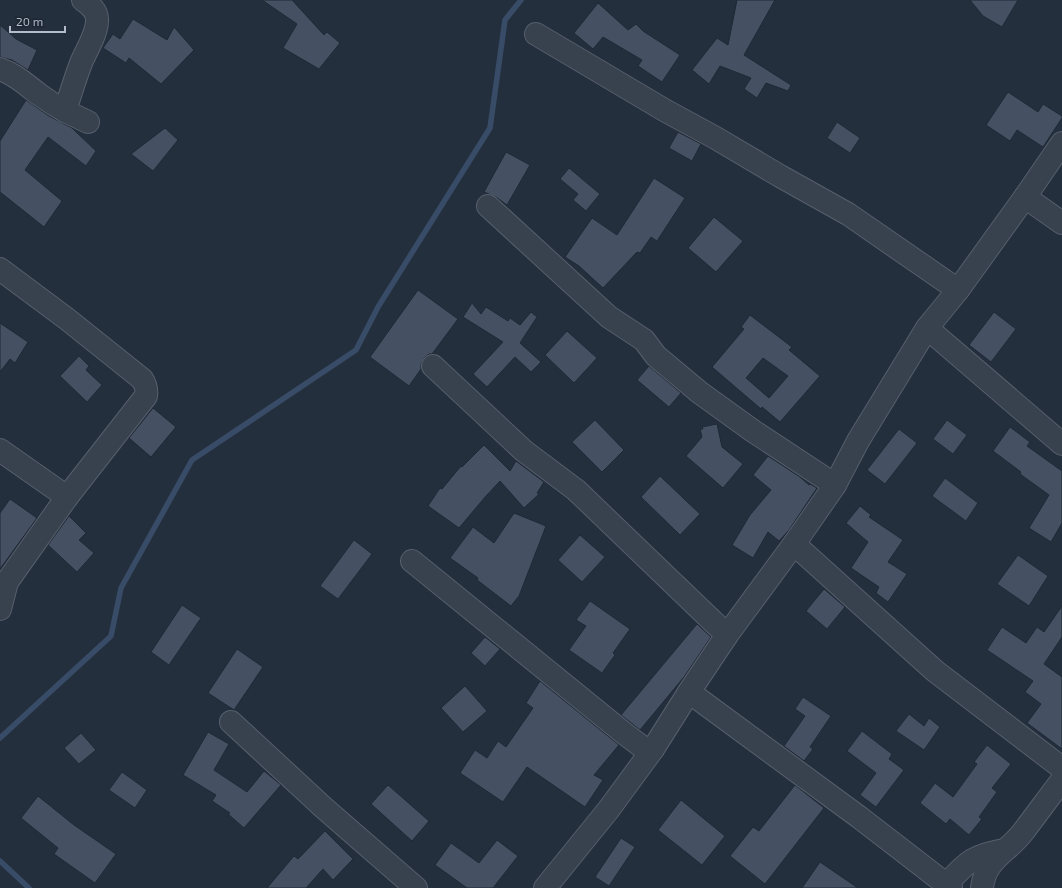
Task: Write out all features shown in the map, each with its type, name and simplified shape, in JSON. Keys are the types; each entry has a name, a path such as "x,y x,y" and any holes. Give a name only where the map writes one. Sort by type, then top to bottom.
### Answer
{"street":[{"path":"65,111 88,50 97,19 96,13 92,7 83,0"},
{"path":"536,34 666,111 848,214 958,290"},
{"path":"0,69 11,73 31,86 47,100 65,111 88,122"},
{"path":"545,888 609,809 653,749 727,635 794,544 835,485 858,441 927,328 958,290 1062,143"},
{"path":"1025,197 1062,223"},
{"path":"488,206 609,316 644,340 656,356 699,392 753,431 835,485"},
{"path":"0,269 67,319 142,379 146,386 146,396 67,497 7,582 0,609"},
{"path":"927,328 1062,444"},
{"path":"433,366 524,451 576,490 727,635"},
{"path":"0,450 67,497"},
{"path":"794,544 935,671 1062,768"},
{"path":"412,561 625,734 645,749 653,749"},
{"path":"689,692 859,817 950,887"},
{"path":"231,722 324,808 416,888"},
{"path":"982,888 983,877 986,871 1004,850 1022,834 1062,780"},
{"path":"950,887 948,883 957,872 973,859 985,854 1004,850"}],"building":[{"path":"262,0 292,0 324,35 327,32 340,43 319,69 283,48 297,24"},
{"path":"737,0 775,0 744,55 791,85 788,91 766,83 757,98 744,89 751,78 720,66 709,84 692,70 717,38 728,45"},
{"path":"970,0 1018,0 1002,27 983,16"},
{"path":"598,3 628,30 636,24 643,31 680,55 662,82 638,66 642,60 603,37 593,49 574,33"},
{"path":"133,19 167,40 174,27 194,50 161,84 129,58 126,63 103,48 113,34 120,39"},
{"path":"0,25 16,39 37,50 28,70 12,60 0,57"},
{"path":"1008,92 1038,112 1043,104 1062,116 1043,147 1017,130 1010,141 986,125"},
{"path":"26,100 49,116 72,128 96,151 86,166 48,137 25,170 62,201 44,227 0,192 0,141"},
{"path":"837,122 860,138 850,153 827,138"},
{"path":"165,128 178,140 153,171 131,154"},
{"path":"678,132 701,144 692,161 669,148"},
{"path":"506,152 530,165 507,205 496,197 484,192"},
{"path":"569,168 600,194 586,211 573,200 578,194 560,179"},
{"path":"654,178 685,198 657,241 651,237 640,253 637,252 603,288 579,266 565,257 592,218 617,235"},
{"path":"714,217 743,241 716,272 688,248"},
{"path":"418,290 458,319 432,354 429,354 424,358 421,364 421,369 409,386 370,357"},
{"path":"472,303 481,314 486,307 508,321 510,318 520,325 531,312 537,317 520,343 541,362 531,372 515,357 487,387 473,374 503,342 463,317"},
{"path":"994,312 1016,329 991,362 969,345"},
{"path":"750,315 792,347 789,350 820,376 780,422 762,407 761,409 712,367 744,329 741,327","holes":["763,358 788,376 769,398 746,378"]},
{"path":"0,323 28,342 15,363 10,359 0,372"},
{"path":"567,331 597,358 574,383 545,355"},
{"path":"79,356 89,366 86,370 102,385 87,402 60,376"},
{"path":"649,366 681,393 669,407 637,380"},
{"path":"153,408 176,427 151,457 129,438"},
{"path":"595,420 624,450 602,472 572,442"},
{"path":"947,420 967,435 953,454 933,439"},
{"path":"717,424 722,447 743,464 723,488 686,456 702,437 700,429 703,429 702,427"},
{"path":"1010,427 1030,442 1027,446 1062,471 1062,523 1051,542 1029,528 1049,495 1020,474 1021,472 993,451"},
{"path":"899,429 917,443 885,484 867,470"},
{"path":"484,445 510,471 516,461 544,482 537,493 539,494 524,508 500,481 459,528 428,506 440,488 442,489 461,466 462,467"},
{"path":"768,456 800,477 809,485 810,484 817,488 789,530 779,541 768,532 753,558 732,545 750,515 771,490 753,475"},
{"path":"660,476 700,514 680,535 641,497"},
{"path":"945,478 978,503 966,521 932,496"},
{"path":"10,499 37,518 0,569 0,513"},
{"path":"860,506 871,515 869,517 903,540 888,562 907,574 888,602 876,593 879,587 851,568 868,542 846,523"},
{"path":"514,513 546,526 519,596 511,606 477,580 478,578 450,558 473,527 494,543"},
{"path":"69,516 86,533 79,540 94,553 77,572 48,545"},
{"path":"580,535 605,557 582,582 558,560"},
{"path":"354,540 372,554 338,599 320,586"},
{"path":"1018,555 1048,576 1029,606 997,584"},
{"path":"824,589 845,607 827,629 806,611"},
{"path":"590,601 630,629 613,653 615,655 602,673 569,650 586,626 576,620"},
{"path":"182,605 201,618 169,665 151,652"},
{"path":"1062,606 1062,637 1044,664 1062,677 1062,749 1027,723 1041,704 1025,692 1033,681 987,650 1002,627 1026,643 1037,627 1044,632"},
{"path":"697,624 711,637 684,677 640,730 621,715"},
{"path":"485,637 500,649 485,666 471,653"},
{"path":"237,649 263,667 234,710 208,693"},
{"path":"540,681 619,745 594,775 603,780 585,807 527,767 503,802 460,773 475,750 487,758 498,741 506,747 533,708 526,703"},
{"path":"465,686 487,711 463,732 441,708"},
{"path":"803,697 831,716 810,747 813,749 804,761 784,746 805,716 795,709"},
{"path":"909,714 924,726 929,718 940,727 924,750 896,731"},
{"path":"862,731 892,754 889,759 904,770 876,807 860,795 876,773 847,751"},
{"path":"208,732 229,744 214,770 247,792 264,771 281,785 244,828 228,814 230,813 212,801 216,795 183,775"},
{"path":"81,733 96,750 79,764 64,748"},
{"path":"987,745 1011,764 992,788 997,792 979,817 982,819 969,835 950,819 946,824 920,803 935,783 953,797 977,764 974,762"},
{"path":"122,772 147,790 135,808 109,790"},
{"path":"388,785 429,821 412,841 371,804"},
{"path":"795,785 824,808 765,884 730,856 753,827 759,831"},
{"path":"38,796 74,825 116,854 95,883 54,854 58,848 21,818"},
{"path":"681,800 725,836 702,865 658,830"},
{"path":"325,831 353,859 333,880 323,869 306,888 267,888 294,856 298,859"},
{"path":"621,838 635,847 609,886 595,877"},
{"path":"497,840 518,856 493,888 467,888 435,865 451,843 479,863"},
{"path":"820,862 858,888 802,888"}],"waterway":[{"path":"0,738 111,636 121,588 192,460 356,350 378,307 490,128 505,20 521,0"},
{"path":"0,861 29,888"}]}
